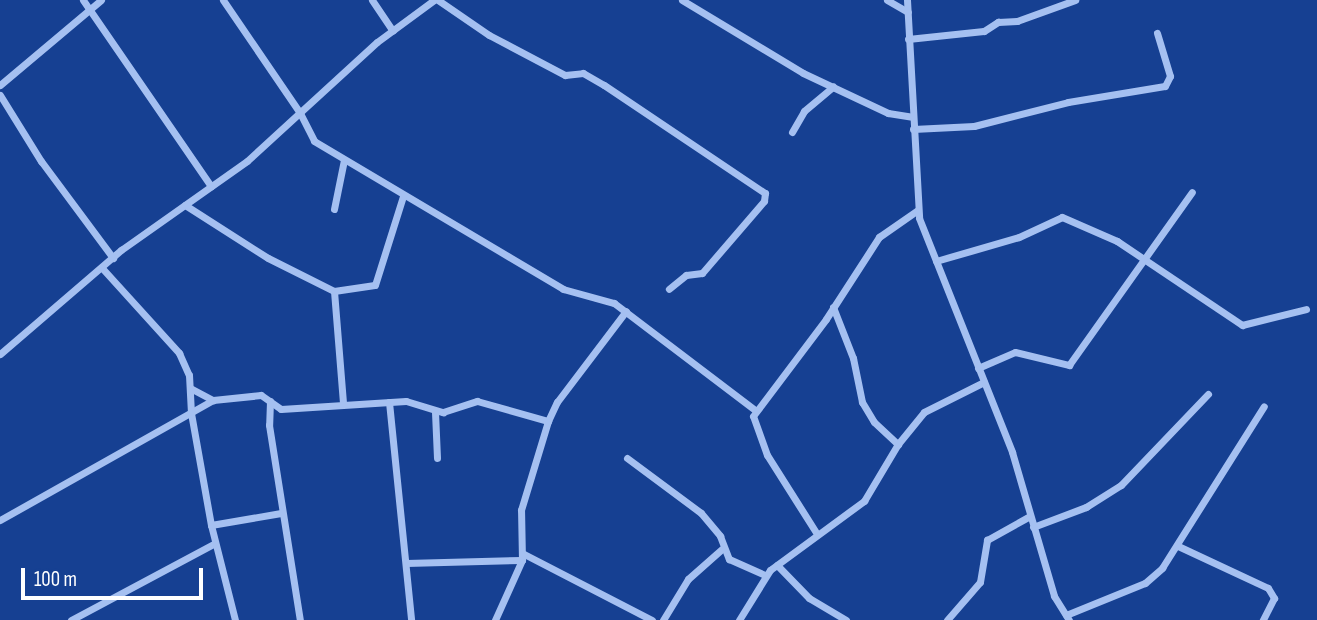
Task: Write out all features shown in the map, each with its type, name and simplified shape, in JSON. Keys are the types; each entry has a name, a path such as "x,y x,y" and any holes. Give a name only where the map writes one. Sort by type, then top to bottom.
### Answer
{"street":[{"path":"83,0 211,187"},
{"path":"0,85 101,0"},
{"path":"223,0 300,113 314,141 563,289 595,296 626,311 755,410"},
{"path":"372,0 393,31"},
{"path":"0,354 113,258 211,187 393,31 436,0 489,35 565,75 583,73 604,85 765,193 764,201 702,272 686,275 669,289"},
{"path":"682,0 833,87 888,113 912,117"},
{"path":"887,0 908,12"},
{"path":"907,0 918,210 984,382 1054,596 1068,617 1145,583 1178,546 1264,406"},
{"path":"908,39 984,31 998,22 1019,20 1075,0"},
{"path":"912,129 974,126 1068,102 1164,86 1170,76 1157,33"},
{"path":"792,132 804,111 833,87"},
{"path":"0,95 41,160 113,258"},
{"path":"334,209 344,160"},
{"path":"978,368 1015,352 1069,365 1192,192"},
{"path":"185,205 268,258 334,291 375,285 403,196"},
{"path":"817,534 766,455 754,428 755,410 833,307 879,237 918,210"},
{"path":"936,261 1027,234 1059,217 1113,239 1242,325 1306,309"},
{"path":"102,268 179,354 192,389 191,413 211,525 235,620"},
{"path":"334,291 343,404"},
{"path":"833,307 853,358 862,402 874,422 898,444"},
{"path":"495,620 523,556 521,510 556,402 626,311"},
{"path":"739,620 765,575 864,501 898,444 923,412 984,382"},
{"path":"192,389 213,400"},
{"path":"0,520 213,400 261,394 281,409 413,402 435,412 477,401 548,421"},
{"path":"1033,527 1086,507 1121,485 1208,394"},
{"path":"270,401 269,425 281,513 300,620"},
{"path":"389,402 411,620"},
{"path":"435,412 437,458"},
{"path":"627,458 701,513 720,536 722,550 738,566 765,575"},
{"path":"211,525 281,513"},
{"path":"947,620 980,582 987,540 1030,516"},
{"path":"71,620 215,543"},
{"path":"1178,546 1268,588 1274,598 1263,620"},
{"path":"663,620 694,572 722,550"},
{"path":"405,562 523,556 652,620"},
{"path":"777,565 809,598 846,620"}]}
